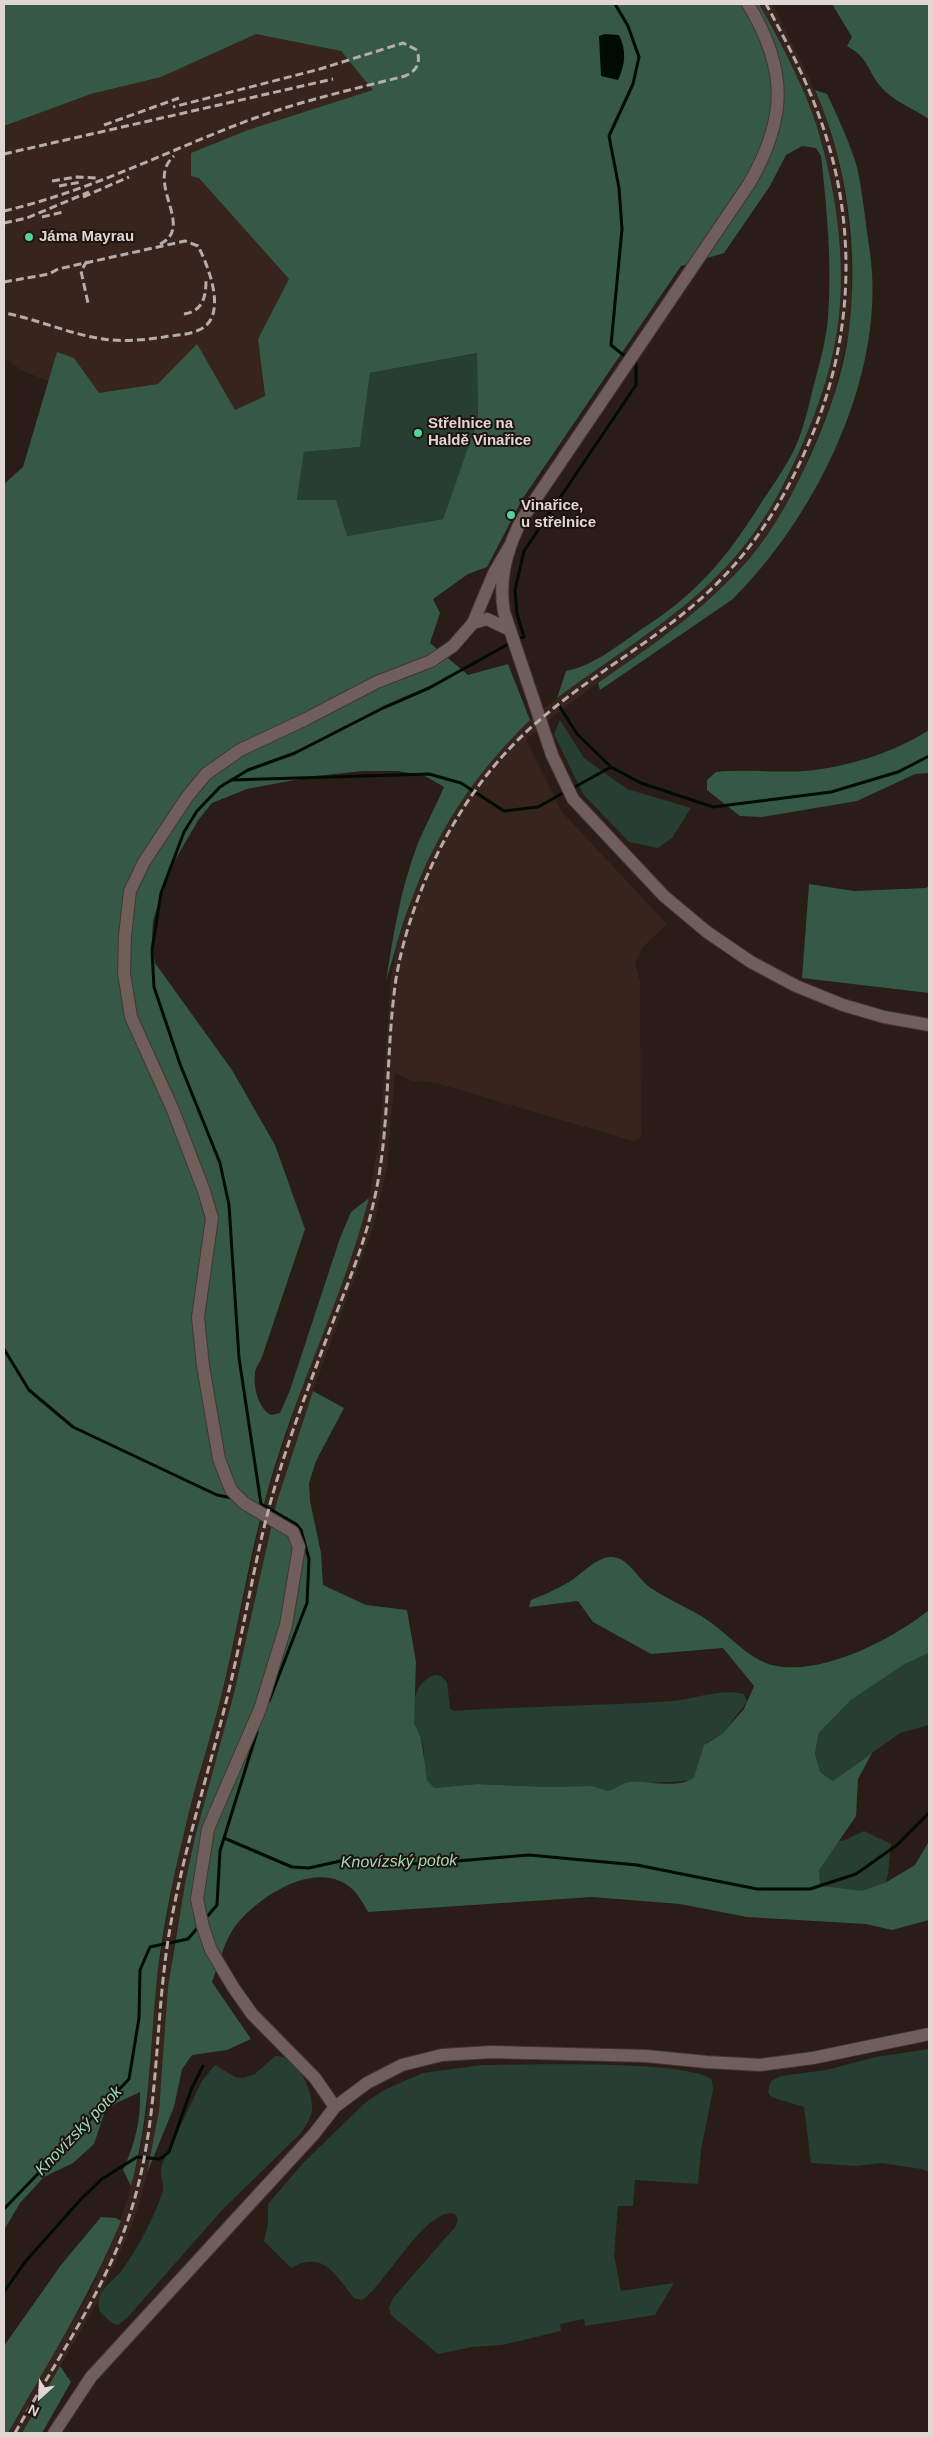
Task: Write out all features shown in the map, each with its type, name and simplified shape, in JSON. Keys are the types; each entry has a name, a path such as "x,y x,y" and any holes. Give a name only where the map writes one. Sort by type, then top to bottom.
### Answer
{"street":[{"path":"335,2107 315,2078 252,2014 233,1987 211,1950 203,1927 197,1899 208,1829 260,1709 286,1624 299,1548 293,1532 244,1503 231,1490 219,1459 202,1366 198,1317 212,1218 204,1191 173,1110 131,1017 124,974 125,936 130,891 144,862 186,797 206,774 240,750 304,720 377,682 439,656 465,633 473,622 494,573 511,544 522,519 749,184 770,143 777,118 778,86 768,44 748,4"},
{"path":"511,544 503,571 501,591 509,632 552,755 574,799 664,896 707,932 751,962 796,986 843,1005 884,1017 929,1025"},
{"path":"473,622 487,620 509,632"},
{"path":"54,2433 92,2377 314,2134 335,2107 367,2083 402,2064 442,2055 491,2052 646,2056 760,2065 813,2058 929,2034"}],"shaded area":[{"path":"759,4 773,4 804,67 823,109 835,147 843,184 849,227 852,300 849,331 833,398 799,481 770,532 729,581 656,644 598,683 543,724 526,740 562,812 667,924 643,947 635,964 640,981 641,1136 633,1141 436,1083 413,1081 395,1073 387,1168 374,1225 313,1391 277,1501 234,1693 195,1837 173,1950 159,2111 152,2153 140,2201 132,2226 98,2301 22,2433 8,2433 88,2295 111,2246 128,2198 140,2151 147,2110 156,1985 173,1881 183,1834 223,1691 266,1497 302,1387 354,1250 369,1198 380,1133 391,976 397,944 415,890 436,842 461,801 486,765 503,746 535,715 591,673 649,634 677,611 721,572 741,550 760,525 789,476 822,394 837,329 840,300 837,229 832,186 824,150 812,113"},
{"path":"256,33 341,51 374,90 327,106 206,163 239,223 289,279 258,339 265,396 235,410 160,389 88,397 23,371 4,358 4,126 91,94 161,77"},
{"path":"605,34 619,35 622,41 624,63 618,80 601,76 599,36"}],"green space":[{"path":"4,4 759,4 781,44 801,87 821,140 833,194 840,250 841,278 837,331 828,375 808,431 777,496 757,529 733,559 701,591 662,623 557,698 566,671 588,664 619,645 666,613 710,573 746,526 794,450 807,412 826,336 828,318 829,257 827,216 821,156 816,148 802,146 786,155 770,186 724,253 681,266 523,498 487,567 468,574 433,599 440,613 430,643 468,675 508,664 530,720 492,761 459,805 445,828 420,878 400,933 386,981 402,894 412,860 444,787 425,776 398,771 363,771 316,776 247,789 212,803 199,819 172,865 153,921 152,940 155,963 232,1070 275,1145 305,1229 262,1357 255,1372 257,1396 266,1412 271,1415 280,1413 290,1390 339,1241 351,1212 369,1198 350,1262 291,1418 271,1479 223,1689 187,1818 161,1950 142,2137 131,2186 123,2170 136,2132 140,2092 106,2108 94,2144 73,2163 44,2177 20,2203 4,2230 4,484 23,467 57,352 74,358 99,393 158,384 197,344 235,410 265,396 258,339 289,279 199,178 191,176 191,153 248,130 373,90 341,51 256,34 161,77 91,94 4,126","holes":["477,353 478,419 443,519 347,536 336,500 297,500 304,452 360,447 370,373"]},
{"path":"832,4 929,4 929,119 898,101 881,87 860,55 847,46 852,37"},
{"path":"815,90 827,94 855,160 862,192 871,260 871,317 864,361 852,406 835,449 814,491 762,567 733,599 600,690 598,683 658,641 696,610 732,577 759,547 792,494 812,452 830,407 844,361 849,330 852,300 851,238 848,207 835,147"},
{"name":"Střelnice na Haldě Vinařice","path":"477,353 478,419 443,519 347,536 297,500 304,452 360,447 370,373"},
{"path":"560,720 584,758 627,789 691,808 672,838 658,848 629,842 583,794 554,734"},
{"path":"929,730 929,773 915,774 857,801 762,817 740,816 707,790 707,780 716,772 805,771 837,766 870,758 900,746"},
{"path":"809,884 854,891 926,888 929,886 929,993 802,978"},
{"path":"313,1391 344,1408 316,1461 309,1483 310,1501 321,1553 323,1585 366,1605 407,1610 416,1662 414,1723 421,1738 427,1780 434,1788 477,1784 549,1787 592,1786 608,1791 629,1782 672,1784 688,1781 694,1777 704,1745 722,1734 744,1709 754,1686 723,1648 651,1654 593,1622 578,1601 529,1607 531,1600 569,1582 594,1563 605,1558 617,1558 628,1564 651,1588 703,1617 755,1658 772,1665 791,1667 812,1666 834,1661 896,1633 929,1610 929,1653 905,1664 851,1700 819,1733 815,1753 820,1772 833,1781 872,1753 858,1779 856,1816 819,1870 820,1886 862,1891 885,1883 915,1865 929,1841 929,1920 892,1930 866,1924 747,1917 680,1904 592,1897 368,1912 353,1890 336,1879 321,1877 304,1879 288,1885 258,1903 236,1925 228,1938 212,1982 251,2039 227,2050 192,2055 182,2069 174,2107 147,2173 159,2111 168,1987 185,1884 195,1837 234,1693 277,1501"},
{"path":"929,1653 929,1725 900,1733 833,1781 820,1772 815,1753 819,1733 851,1700 905,1664"},
{"path":"434,1675 441,1676 447,1682 450,1709 454,1711 672,1701 726,1692 744,1694 747,1702 722,1734 706,1743 694,1777 690,1781 623,1784 615,1790 608,1791 592,1786 549,1787 477,1784 434,1788 427,1780 425,1774 423,1744 415,1726 413,1711 415,1696 418,1690 427,1679"},
{"path":"864,1831 891,1844 888,1874 884,1888 849,1907 758,1858 845,1840"},
{"path":"929,2049 929,2172 922,2169 881,2163 856,2166 811,2163 804,2107 771,2097 768,2092 771,2081 781,2076 826,2070 876,2057"},
{"path":"275,2056 283,2057 297,2068 307,2085 312,2103 312,2111 305,2127 223,2209 127,2318 118,2325 112,2323 100,2312 99,2299 105,2288 127,2262 151,2221 163,2191 161,2171 163,2162 202,2081 215,2065 235,2077 243,2078 255,2074"},
{"path":"566,2064 639,2066 697,2073 712,2080 713,2090 701,2150 698,2184 635,2180 633,2206 618,2206 614,2256 621,2291 674,2283 655,2315 585,2326 584,2319 560,2324 561,2331 502,2345 472,2347 438,2354 391,2315 389,2308 393,2298 456,2226 458,2219 455,2214 444,2215 432,2222 419,2234 382,2280 362,2300 354,2298 328,2268 312,2262 302,2263 291,2268 264,2241 268,2224 268,2204 304,2162 366,2102 386,2089 423,2073 482,2065"},
{"path":"101,2217 116,2218 121,2221 109,2249 68,2329 8,2433 4,2433 4,2346 61,2265"},
{"path":"60,2366 71,2382 42,2433 22,2433"}],"waterway":[{"path":"615,4 628,26 639,57 633,84 609,136 619,188 622,229 611,345 627,358"},
{"path":"517,639 524,637 517,614 515,590 524,551 636,385 636,364 632,361"},
{"path":"269,1701 307,1603 309,1559 301,1530 296,1524 261,1504 239,1358 229,1205 220,1163 180,1064 154,987 152,950 161,893 184,832 197,811 220,787 248,770 295,753 383,708 429,688 512,642"},
{"path":"560,707 577,734 611,767"},
{"path":"571,789 611,767 641,783 713,807 831,792 898,772 929,756"},
{"path":"231,780 429,774 461,783 504,811 538,807 565,792"},
{"path":"4,1349 29,1390 73,1427 217,1495 232,1498"},
{"path":"224,1838 257,1732"},
{"name":"Knovízský potok","path":"205,1919 217,1905 220,1851 224,1838 292,1867 309,1868 345,1860 421,1864 529,1855 637,1865 757,1889 810,1889 856,1874 897,1845 929,1813"},
{"name":"Knovízský potok","path":"4,2209 129,2079 139,2018 140,1970 150,1947 188,1939 199,1926"},
{"path":"4,2292 25,2262 81,2199 102,2179 137,2157 160,2159 169,2152 191,2090 203,2066"}],"railway":[{"path":"15,2433 76,2329 105,2275 128,2220 139,2184 151,2111 165,1965 176,1898 189,1839 228,1694 268,1510 301,1408 359,1253 373,1205 383,1149 390,1036 398,966 422,888 437,855 460,814 487,775 518,740 574,692 696,603 748,548 776,508 788,486 800,463 825,401 836,360 843,319 846,278 845,236 840,194 831,153 813,99 794,57 766,4"},
{"path":"4,211 67,193 252,119 328,96 405,76 417,66 417,50 403,43 320,69 173,107"},
{"path":"4,154 333,79"},
{"path":"104,125 179,98"},
{"path":"160,244 170,236 173,227 164,178 166,167 174,156"},
{"path":"52,181 77,177 98,178"},
{"path":"83,197 129,177"},
{"path":"59,186 81,182"},
{"path":"4,223 27,218 89,192"},
{"path":"42,217 63,212"},
{"path":"4,282 49,274 58,269 185,241 198,246 210,277 215,302 209,322 201,329 182,334 134,340 110,340 90,337 4,313"},
{"path":"87,261 81,271 88,303"},
{"path":"184,314 195,310 202,302 206,280"}],"place":[{"name":"Jáma Mayrau","path":"29,237"},
{"name":"Střelnice na Haldě Vinařice","path":"418,433"},
{"name":"Vinařice, u střelnice","path":"511,515"}]}
